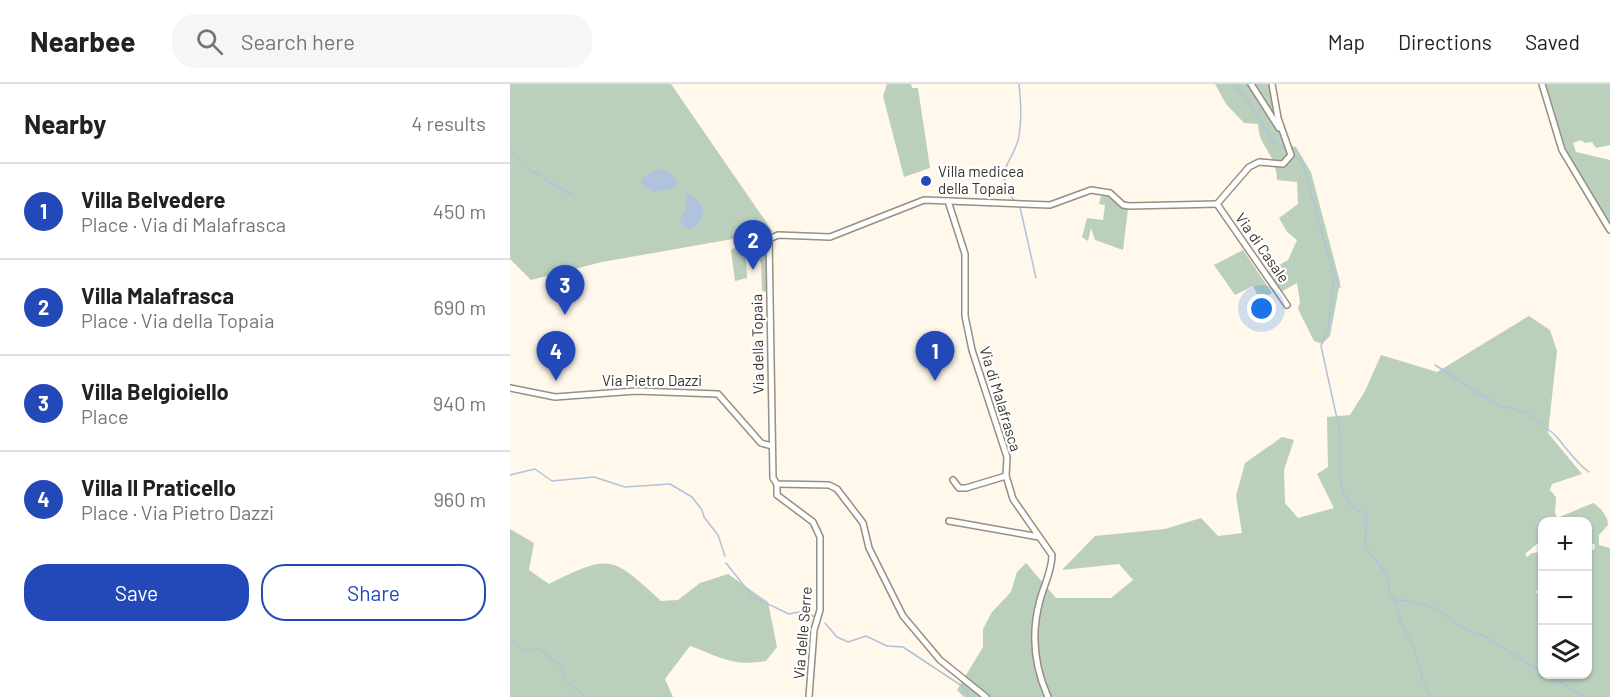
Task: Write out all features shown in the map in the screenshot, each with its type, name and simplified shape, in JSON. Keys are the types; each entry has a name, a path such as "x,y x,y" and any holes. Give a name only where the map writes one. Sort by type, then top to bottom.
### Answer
{"street":[{"path":"1251,84 1285,135"},
{"path":"1217,204 1249,167 1259,162 1287,162 1291,155 1278,118 1272,84"},
{"path":"1542,84 1562,150 1610,230"},
{"name":"Via della Topaia","path":"772,446 769,239 778,235 830,237 917,201 1050,205 1091,190 1110,193 1123,205 1130,206 1217,204"},
{"name":"Via di Malafrasca","path":"948,201 965,254 965,316 972,350 1007,457 1006,476 1012,499 1052,555 1038,610 1034,640 1036,657 1048,697"},
{"name":"Via di Casale","path":"1217,204 1287,305"},
{"name":"Via Pietro Dazzi","path":"510,388 555,397 636,391 718,394 761,443 772,446"},
{"path":"772,446 773,478 777,484 830,484 837,489 863,523 869,548 903,616 940,660 967,679 986,697"},
{"path":"953,480 959,488 966,488 1006,476"},
{"name":"Via delle Serre","path":"777,484 777,495 813,522 820,537 820,610 814,630 809,697"},
{"path":"949,521 1039,537"}],"green space":[{"path":"510,84 671,84 773,232 602,262 531,280 510,259"},
{"path":"887,84 911,84 912,88 918,88 930,168 904,177 883,96"},
{"path":"1215,84 1272,84 1274,101 1288,145 1296,147 1311,172 1340,282 1330,336 1322,344 1314,341 1298,309 1300,302 1297,283 1281,292 1267,272 1288,260 1297,240 1287,232 1279,218 1298,204 1297,182 1277,180 1274,163 1261,139 1258,124 1244,123 1226,104"},
{"path":"1538,84 1610,84 1610,145 1596,148 1592,142 1585,143 1581,140 1573,143 1576,152 1610,160 1610,233 1605,230 1570,171"},
{"path":"1101,196 1108,196 1128,209 1123,250 1095,240 1091,228 1088,241 1082,237 1087,218 1103,220 1105,205 1099,204"},
{"path":"766,241 767,292 762,291 761,263 757,256 746,255 747,278 735,281 731,250 740,244"},
{"path":"1243,250 1272,293 1260,300 1253,286 1235,295 1214,265"},
{"path":"1529,316 1550,330 1557,351 1548,433 1582,474 1552,484 1550,490 1556,497 1557,517 1538,517 1538,544 1525,554 1527,557 1538,552 1538,589 1536,592 1538,594 1538,679 1592,679 1592,550 1594,550 1595,545 1592,543 1592,517 1559,517 1593,503 1603,512 1608,522 1599,535 1599,545 1610,548 1610,697 964,697 957,690 983,647 983,629 992,612 1011,592 1017,572 1026,563 1056,598 1111,598 1133,580 1119,564 1062,570 1095,536 1165,529 1201,518 1218,536 1242,533 1236,496 1245,463 1282,437 1294,440 1284,470 1285,503 1298,518 1334,508 1317,474 1328,467 1327,417 1350,415 1365,391 1381,355 1437,372"},
{"path":"510,529 534,543 529,570 549,584 586,567 610,564 632,575 661,601 678,600 700,583 728,574 768,602 777,647 766,661 745,663 727,660 690,646 665,679 673,697 510,697"}],"water":[{"path":"659,169 670,172 677,183 671,189 654,192 641,183 641,179"},
{"path":"686,193 699,201 704,212 696,226 689,229 681,225 680,220 686,208"}],"waterway":[{"path":"1015,202 1008,191 1004,174 1019,136 1021,123 1019,84"},
{"path":"1232,84 1245,96 1273,141 1287,151"},
{"path":"510,151 521,162"},
{"path":"1292,153 1303,163 1334,277 1328,329 1321,346 1339,424 1342,489 1354,508 1367,514 1365,545 1385,572 1389,593 1395,600 1401,624 1413,645 1422,678 1431,697"},
{"path":"528,169 539,175"},
{"path":"545,179 573,196"},
{"path":"1020,207 1036,278"},
{"path":"1335,276 1340,287"},
{"path":"1435,365 1497,404 1530,416 1556,436 1589,472"},
{"path":"510,475 535,469 552,481 594,477 625,487 670,484 692,497 702,510 704,517 718,535 725,556"},
{"path":"726,563 753,597 789,614 804,611 815,617"},
{"path":"1395,601 1408,600 1435,608 1464,629 1484,636 1538,670"},
{"path":"825,623 837,637 848,642 866,636 887,646 903,647 962,686 970,697"},
{"path":"510,640 523,650 537,649 544,652 562,668 566,681 586,697"},
{"path":"1556,679 1584,697"}],"place":[{"name":"Villa medicea della Topaia","path":"926,181"},
{"name":"Villa Malafrasca","path":"753,270"},
{"name":"Villa Belgioiello","path":"565,315"},
{"name":"Villa Il Praticello","path":"556,381"},
{"name":"Villa Belvedere","path":"935,381"}]}
